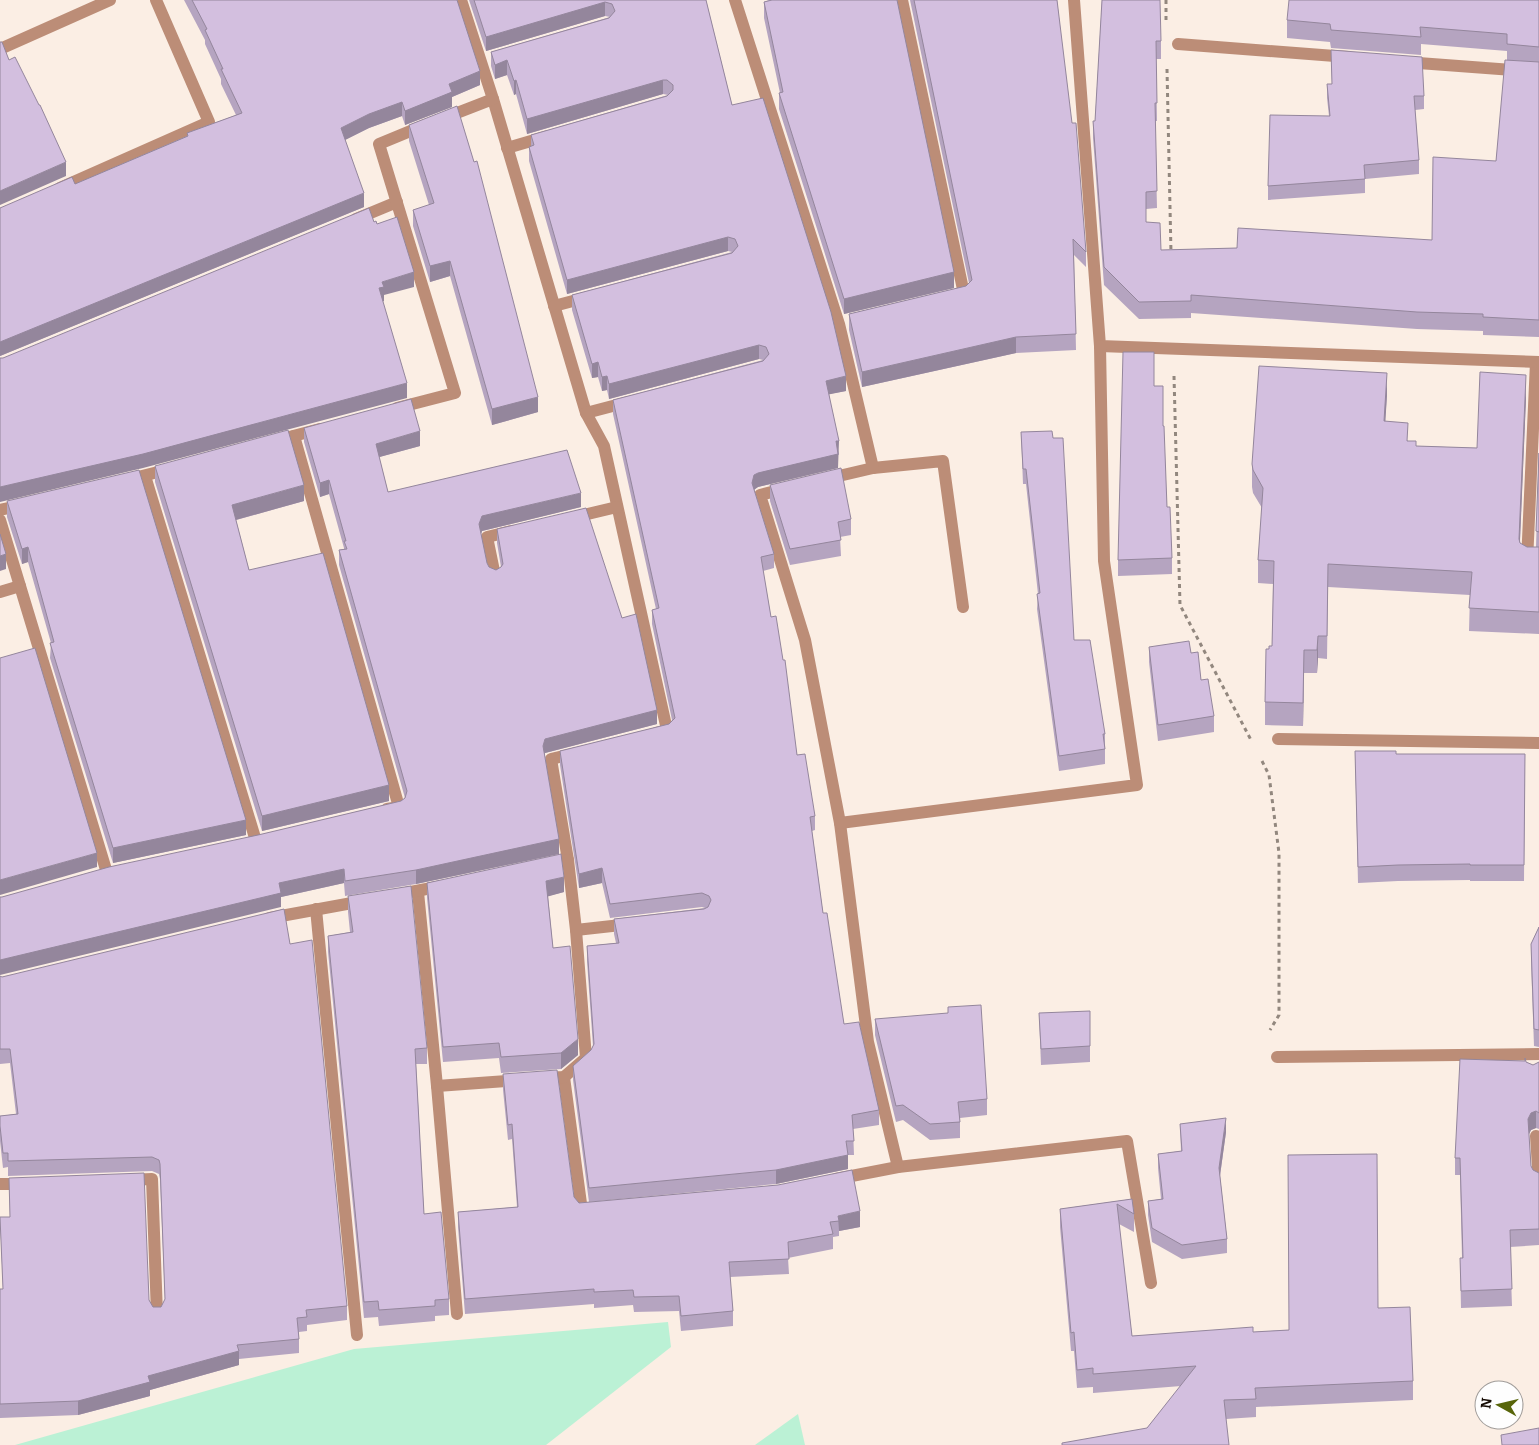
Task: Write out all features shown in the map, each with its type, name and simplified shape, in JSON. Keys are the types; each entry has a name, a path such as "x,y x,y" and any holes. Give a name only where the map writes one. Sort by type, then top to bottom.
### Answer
{"street":[{"path":"0,49 110,0"},
{"path":"45,194 209,122 156,0"},
{"path":"461,0 484,60 507,148 586,413 604,446 667,730 640,737"},
{"path":"735,0 843,323 873,468"},
{"path":"902,0 964,294 944,299"},
{"path":"840,823 1137,785 1104,561 1100,346 1074,0"},
{"path":"1178,44 1364,59"},
{"path":"1393,61 1539,72"},
{"path":"388,411 454,393 379,144 493,99"},
{"path":"507,148 563,132"},
{"path":"342,225 398,202"},
{"path":"554,306 600,294"},
{"path":"1100,346 1538,362 1527,562 1539,562"},
{"path":"586,413 641,399"},
{"path":"266,443 332,426"},
{"path":"294,436 399,807 370,814"},
{"path":"817,481 873,468 943,461 963,607"},
{"path":"116,483 182,466"},
{"path":"145,476 256,841"},
{"path":"798,486 760,495 805,640 840,823 868,1042 898,1167"},
{"path":"0,510 38,501"},
{"path":"561,520 617,507"},
{"path":"0,520 107,874"},
{"path":"495,576 487,537 524,529"},
{"path":"0,592 20,586"},
{"path":"1278,739 1539,743"},
{"path":"437,1086 564,1077 586,1058 576,930 568,860 551,760 586,750"},
{"path":"530,868 568,860"},
{"path":"261,920 456,884"},
{"path":"418,892 457,1314"},
{"path":"316,909 357,1335"},
{"path":"576,930 644,922"},
{"path":"1277,1057 1534,1058"},
{"path":"564,1077 582,1211 601,1209"},
{"path":"1536,1136 1539,1182"},
{"path":"824,1182 898,1167 1127,1141 1151,1282"},
{"path":"114,1180 152,1179 157,1314"},
{"path":"0,1184 38,1183"}],"path":[{"path":"1167,63 1171,260"},
{"path":"1173,349 1180,605 1251,741"},
{"path":"1260,758 1269,775 1279,853 1279,1015 1266,1037"}],"green space":[{"path":"668,1322 671,1347 546,1445 15,1445 354,1349"},
{"path":"798,1414 805,1445 755,1445"}],"building":[{"path":"192,0 457,0 480,71 449,84 452,92 405,111 402,102 369,114 341,128 364,193 0,342 0,208 72,177 75,184 188,136 187,133 242,113 221,69 223,69 205,30 207,29"},
{"path":"474,0 706,0 732,105 763,98 831,312 846,376 826,381 839,441 836,441 838,454 758,473 754,475 752,483 774,554 761,557 771,617 776,616 783,660 785,660 797,755 805,754 815,816 810,817 823,913 827,913 844,1024 859,1022 879,1110 852,1115 854,1141 846,1141 848,1155 776,1170 589,1188 573,1066 591,1050 594,1044 587,946 619,943 614,919 704,909 708,907 711,900 709,896 702,893 610,904 602,868 579,874 560,751 669,724 675,718 652,610 659,608 613,400 763,361 769,354 766,347 759,345 609,384 607,376 602,377 598,362 592,364 572,295 732,253 738,246 735,239 728,237 567,280 529,147 534,145 531,135 667,96 673,90 673,85 667,80 663,80 527,119 516,80 514,81 507,60 495,65 491,52 609,18 615,11 612,4 605,2 486,37"},
{"path":"772,0 897,0 954,272 844,299 779,93 783,92 764,2"},
{"path":"914,0 1057,0 1072,123 1076,123 1086,252 1073,239 1076,334 1016,337 862,372 849,314 966,286 972,280"},
{"path":"1102,0 1160,0 1161,41 1156,41 1157,103 1155,103 1157,191 1146,192 1146,222 1160,223 1161,250 1237,248 1238,228 1432,240 1433,157 1496,161 1505,60 1539,62 1539,320 1483,317 1483,314 1417,312 1191,295 1191,301 1139,302 1104,267 1093,121 1095,121"},
{"path":"1289,0 1539,0 1539,47 1507,44 1507,34 1420,27 1421,37 1331,30 1330,24 1287,20"},
{"path":"0,42 2,42 9,60 15,57 40,105 66,162 0,191"},
{"path":"1331,50 1422,57 1424,96 1414,96 1419,160 1364,165 1365,179 1268,186 1270,115 1330,116 1327,84 1332,84"},
{"path":"457,106 474,162 477,161 538,397 492,409 450,261 430,266 413,210 434,203 409,125"},
{"path":"369,208 374,222 376,221 377,224 397,217 414,272 382,282 384,287 379,288 407,383 143,454 0,487 0,358"},
{"path":"1123,352 1154,352 1154,386 1163,386 1167,507 1170,507 1172,558 1118,560"},
{"path":"1259,366 1387,373 1384,421 1408,423 1407,441 1416,441 1416,446 1477,448 1480,372 1526,375 1519,539 1520,543 1527,547 1539,547 1539,612 1469,608 1472,572 1328,564 1327,636 1318,636 1317,650 1304,650 1303,703 1265,702 1266,649 1272,646 1274,561 1258,560 1263,488 1253,470 1252,464"},
{"path":"411,399 420,431 376,444 388,492 567,450 581,493 482,516 479,524 487,563 489,567 496,570 503,564 497,529 586,508 622,618 636,614 657,710 545,739 543,746 559,839 416,870 345,881 344,869 279,883 281,893 0,960 0,897 109,867 258,835 401,801 405,798 407,791 339,550 347,549 344,541 346,541 329,480 320,483 304,428"},
{"path":"288,430 304,485 232,505 249,570 323,553 389,785 262,816 155,466"},
{"path":"1052,431 1053,438 1063,438 1074,640 1090,640 1105,734 1103,734 1105,749 1059,756 1037,594 1040,593 1026,469 1023,469 1021,432"},
{"path":"1539,453 1539,532 1536,531"},
{"path":"841,468 851,519 838,522 841,540 790,549 770,485"},
{"path":"139,470 246,820 113,848 50,643 54,642 28,547 22,549 7,501"},
{"path":"0,534 6,554 0,556"},
{"path":"1189,641 1191,653 1198,652 1201,680 1208,679 1214,716 1158,725 1149,647"},
{"path":"35,648 97,853 0,880 0,658"},
{"path":"1355,751 1396,751 1396,754 1525,754 1524,865 1470,864 1358,867"},
{"path":"561,854 564,877 546,881 553,948 570,946 578,1039 561,1053 501,1057 499,1043 443,1047 427,883"},
{"path":"411,886 427,1048 415,1049 424,1214 441,1212 449,1299 435,1300 435,1306 379,1310 378,1301 364,1302 328,936 353,932 348,896"},
{"path":"284,909 290,944 312,940 347,1306 306,1310 307,1317 297,1318 299,1339 237,1345 239,1351 148,1376 150,1382 78,1401 0,1404 0,1289 3,1289 0,1217 10,1217 9,1178 144,1173 149,1300 153,1307 161,1307 165,1299 159,1160 152,1157 8,1161 8,1153 3,1153 0,1116 18,1114 10,1049 0,1049 0,976"},
{"path":"1539,927 1539,1030 1534,1029 1531,944"},
{"path":"981,1005 987,1099 958,1102 960,1122 930,1124 903,1105 896,1106 875,1019 948,1013 948,1007"},
{"path":"1090,1011 1090,1046 1041,1049 1039,1013"},
{"path":"1525,1058 1526,1062 1533,1065 1539,1062 1539,1113 1536,1111 1531,1113 1528,1119 1531,1166 1533,1170 1539,1173 1539,1229 1510,1230 1512,1289 1461,1291 1460,1258 1463,1258 1460,1158 1455,1158 1460,1059 1525,1061"},
{"path":"557,1070 574,1197 579,1203 778,1185 852,1170 860,1211 838,1216 839,1221 830,1222 833,1234 788,1242 789,1259 729,1262 733,1311 681,1316 679,1296 634,1297 633,1290 594,1292 594,1289 465,1299 458,1212 518,1207 512,1124 508,1125 503,1074"},
{"path":"1226,1118 1219,1168 1227,1239 1182,1245 1152,1228 1148,1201 1163,1199 1158,1154 1182,1151 1180,1124"},
{"path":"1377,1154 1378,1308 1410,1307 1413,1381 1255,1388 1256,1399 1224,1400 1229,1445 1062,1445 1062,1443 1147,1428 1196,1366 1093,1374 1093,1368 1077,1370 1074,1332 1071,1333 1060,1209 1132,1199 1134,1214 1117,1204 1132,1336 1253,1327 1253,1332 1289,1330 1288,1155"},
{"path":"1539,1428 1539,1445 1502,1445 1501,1435"}]}
